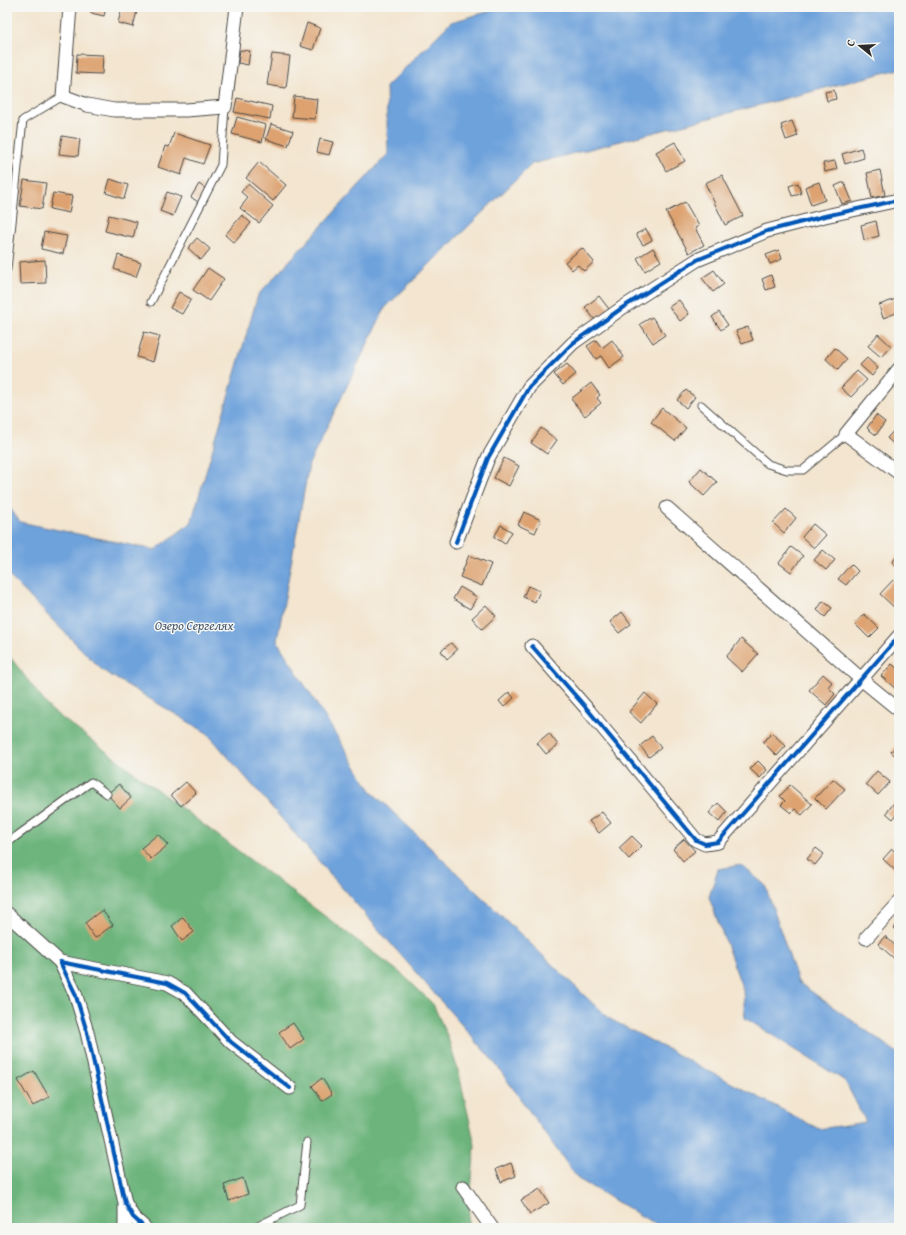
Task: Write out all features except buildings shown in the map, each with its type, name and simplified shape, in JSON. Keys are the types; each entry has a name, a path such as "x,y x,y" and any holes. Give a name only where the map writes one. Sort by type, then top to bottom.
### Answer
{"street":[{"path":"70,7 63,96 87,105 114,110 186,110 225,106 237,7"},
{"path":"456,542 488,458 529,387 573,343 622,308 697,260 767,231 825,216 899,200"},
{"path":"899,369 846,434 899,473"},
{"path":"666,508 899,710"},
{"path":"532,646 593,716 696,840 705,844 718,842 899,636"},
{"path":"866,938 899,902"},
{"path":"7,914 60,962 75,993 87,1032 125,1203 125,1228"},
{"path":"60,962 167,983 185,993 231,1042 290,1088"},
{"path":"463,1187 492,1228"},
{"path":"125,1203 133,1217 145,1228"}],"lane":[{"path":"7,269 23,120 63,96"},
{"path":"151,302 220,165 225,106"},
{"path":"701,405 768,464 787,470 803,470 846,434"},
{"path":"7,843 91,782 108,794"},
{"path":"254,1228 300,1205 308,1142"}],"green space":[{"path":"7,653 50,709 403,975 433,1004 448,1038 459,1074 475,1145 467,1228 7,1228"}],"water":[{"name":"Озеро Сергелях","path":"505,7 899,7 899,69 532,164 385,308 309,464 277,641 372,792 608,1018 819,1129 866,1122 845,1081 745,1018 743,990 709,897 718,869 741,865 765,885 798,982 899,1054 899,1228 662,1228 578,1179 494,1062 207,733 102,670 7,574 7,504 20,522 155,550 191,523 258,295 388,154 386,87 451,22"}],"cycle path":[{"path":"456,542 488,458 529,387 573,343 622,308 697,260 767,231 825,216 899,200"},
{"path":"532,646 588,710 696,840 705,844 718,842 899,636"},
{"path":"145,1228 133,1217 125,1203 87,1032 75,993 60,962 167,983 185,993 231,1042 290,1088"}]}
